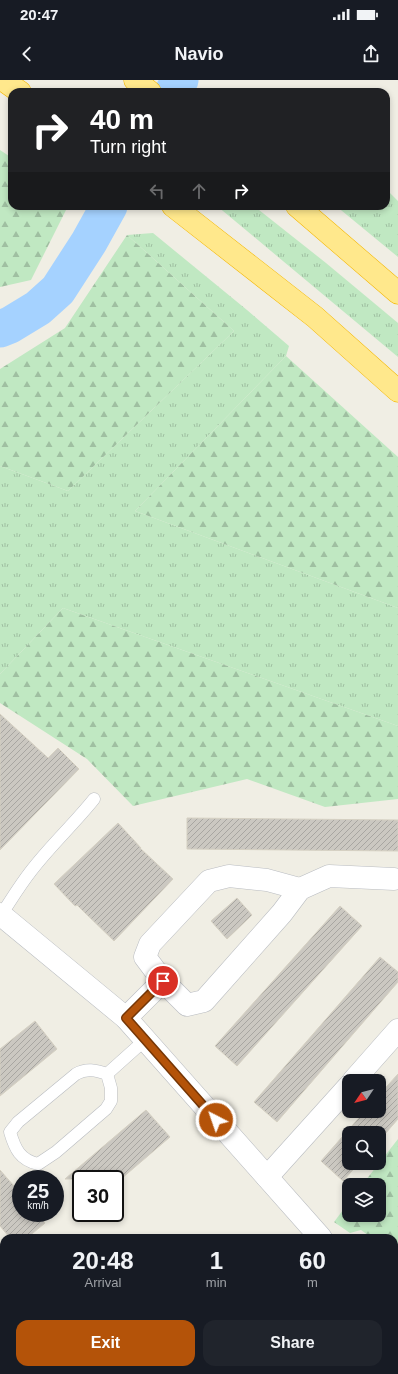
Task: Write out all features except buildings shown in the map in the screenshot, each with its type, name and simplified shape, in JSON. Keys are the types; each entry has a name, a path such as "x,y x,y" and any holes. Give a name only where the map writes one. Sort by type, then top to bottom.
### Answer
{"highway":[{"path":"3,80 14,88"},
{"path":"134,80 145,88"},
{"path":"177,210 315,317 398,391"},
{"path":"302,210 398,293"}],"street":[{"path":"300,889 267,880 228,876 209,880 150,944 145,958 163,981 186,1005 204,1001 282,913 300,889 329,876 394,879"},
{"path":"1,914 126,1018 317,1234"},
{"path":"126,1018 163,981"},
{"path":"359,1074 398,1030"},
{"path":"267,1177 342,1094"}],"lane":[{"path":"1,914 30,872 51,846 94,799"},
{"path":"107,1074 145,1040"},
{"path":"83,1070 98,1070 107,1074 111,1088 111,1101 106,1110 42,1162 38,1164 29,1162 20,1155 14,1145 10,1132 18,1122 76,1074 83,1070"}],"green space":[{"path":"0,150 8,155 8,210 66,210 31,280 0,287"},
{"path":"390,193 398,201 398,257 341,210 390,210"},
{"path":"222,210 259,210 398,323 398,357"},
{"path":"153,233 289,346 286,356 135,511 398,608 398,726 63,608 0,674 0,466 68,491 234,331 127,235"},
{"path":"127,235 234,331 68,491 0,466 0,369 65,328"},
{"path":"286,356 398,457 398,608 135,511"},
{"path":"63,608 398,726 398,799 325,807 247,779 133,806 87,759 0,703 0,674"},
{"path":"398,1139 398,1234 366,1234 361,1230 350,1233 334,1222 342,1211 342,1222 386,1222 386,1178 367,1178 374,1170 386,1170 386,1154"}],"waterway":[{"path":"175,88 180,80"},
{"path":"0,329 10,325 38,308 58,290 89,242 107,210"}],"route":[{"path":"163,981 126,1018 216,1120"}]}
